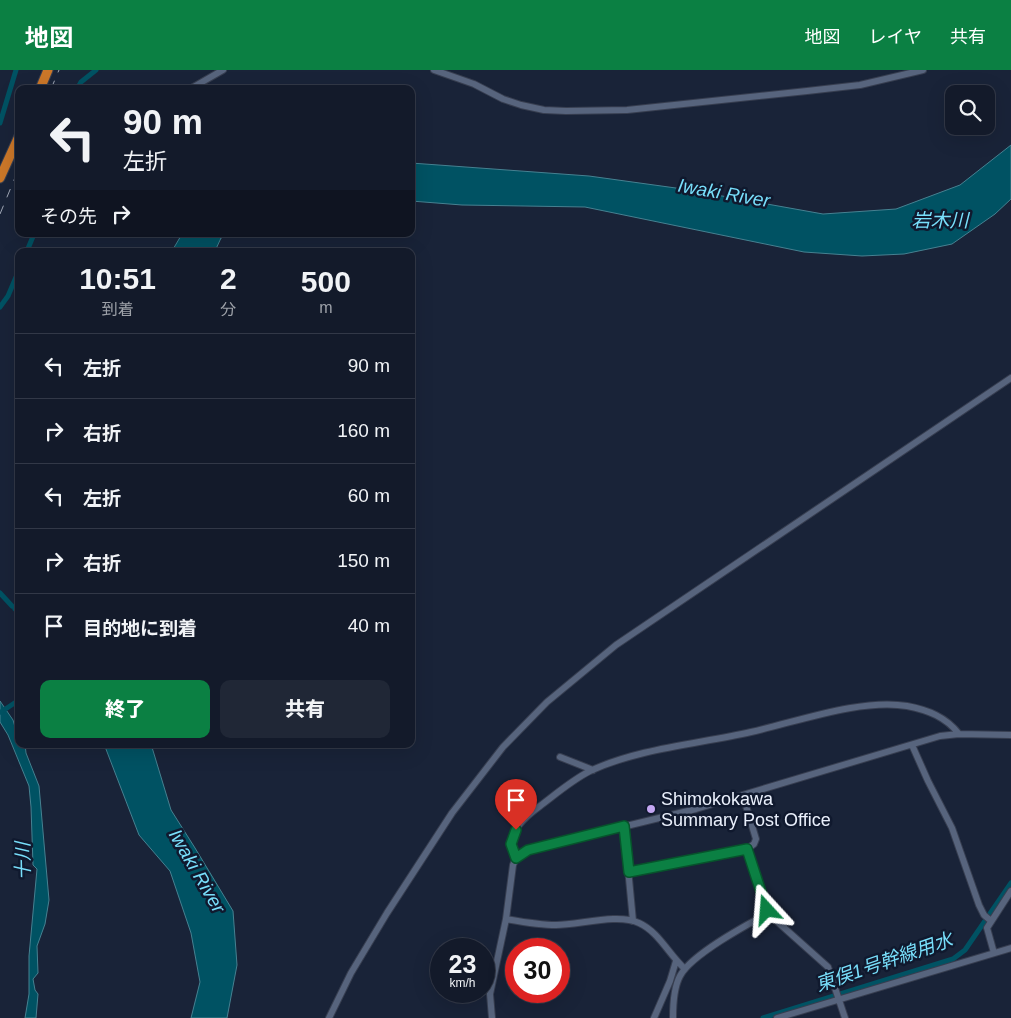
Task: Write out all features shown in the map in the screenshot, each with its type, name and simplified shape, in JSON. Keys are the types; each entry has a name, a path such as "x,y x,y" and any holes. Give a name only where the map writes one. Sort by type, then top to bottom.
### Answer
{"highway":[{"path":"42,85 48,70"},
{"path":"0,178 15,145"}],"street":[{"path":"197,85 223,70"},
{"path":"434,70 474,84 520,105 544,110 566,111 627,110 860,85 923,70"},
{"path":"329,1018 351,973 452,813 503,746 547,702 616,645 1011,378"},
{"path":"516,858 511,844 513,835 524,820 569,784 593,770 632,756 751,732 847,709 883,705 906,706 924,711 951,723 959,734"},
{"path":"492,1018 491,988 506,919 512,865 516,858 528,850 743,796 940,736 1011,734"},
{"path":"912,745 952,828 979,905 988,919"},
{"path":"560,756 593,770"},
{"path":"629,872 747,849 754,844 756,839 743,796"},
{"path":"624,826 633,921"},
{"path":"747,849 769,913 828,967 846,1018"},
{"path":"994,953 987,932 988,919 1011,891"},
{"path":"673,1018 677,987 685,969 735,932 769,913"},
{"path":"506,919 557,925 600,920 633,921 649,929 685,969"},
{"path":"777,1018 838,996 1011,948"},
{"path":"654,1018 670,982 676,961"}],"water":[{"name":"岩木川","path":"1011,145 1011,199 995,214 952,244 904,254 862,256 804,252 585,207 462,205 415,201 415,163 589,176 683,189 823,214 896,209 960,185"},
{"path":"180,237 223,237 216,248 174,248"},
{"name":"十川","path":"0,701 13,720 15,748 25,748 39,786 49,900 45,924 37,946 38,973 33,979 35,990 38,994 36,1018 25,1018 29,994 29,956 37,869 33,865 29,786 8,735 0,722"},
{"name":"Iwaki River","path":"106,748 152,748 171,810 233,911 237,965 227,1018 191,1018 200,982 191,933 170,871 139,835"}],"waterway":[{"path":"0,123 16,70"},
{"path":"79,85 96,70"},
{"path":"28,248 33,237"},
{"path":"0,307 8,296 15,279"},
{"path":"0,593 12,606"},
{"path":"1,712 15,703"},
{"name":"東俣1号幹線用水","path":"763,1018 953,959 965,950 1011,883"}],"railway":[{"path":"53,85 59,70"},
{"path":"0,214 15,178"}],"place":[{"name":"Shimokokawa Summary Post Office","path":"651,809"}],"route":[{"path":"516,830 511,844 516,858 528,850 624,826 629,872 657,865 747,849 767,910"}]}
